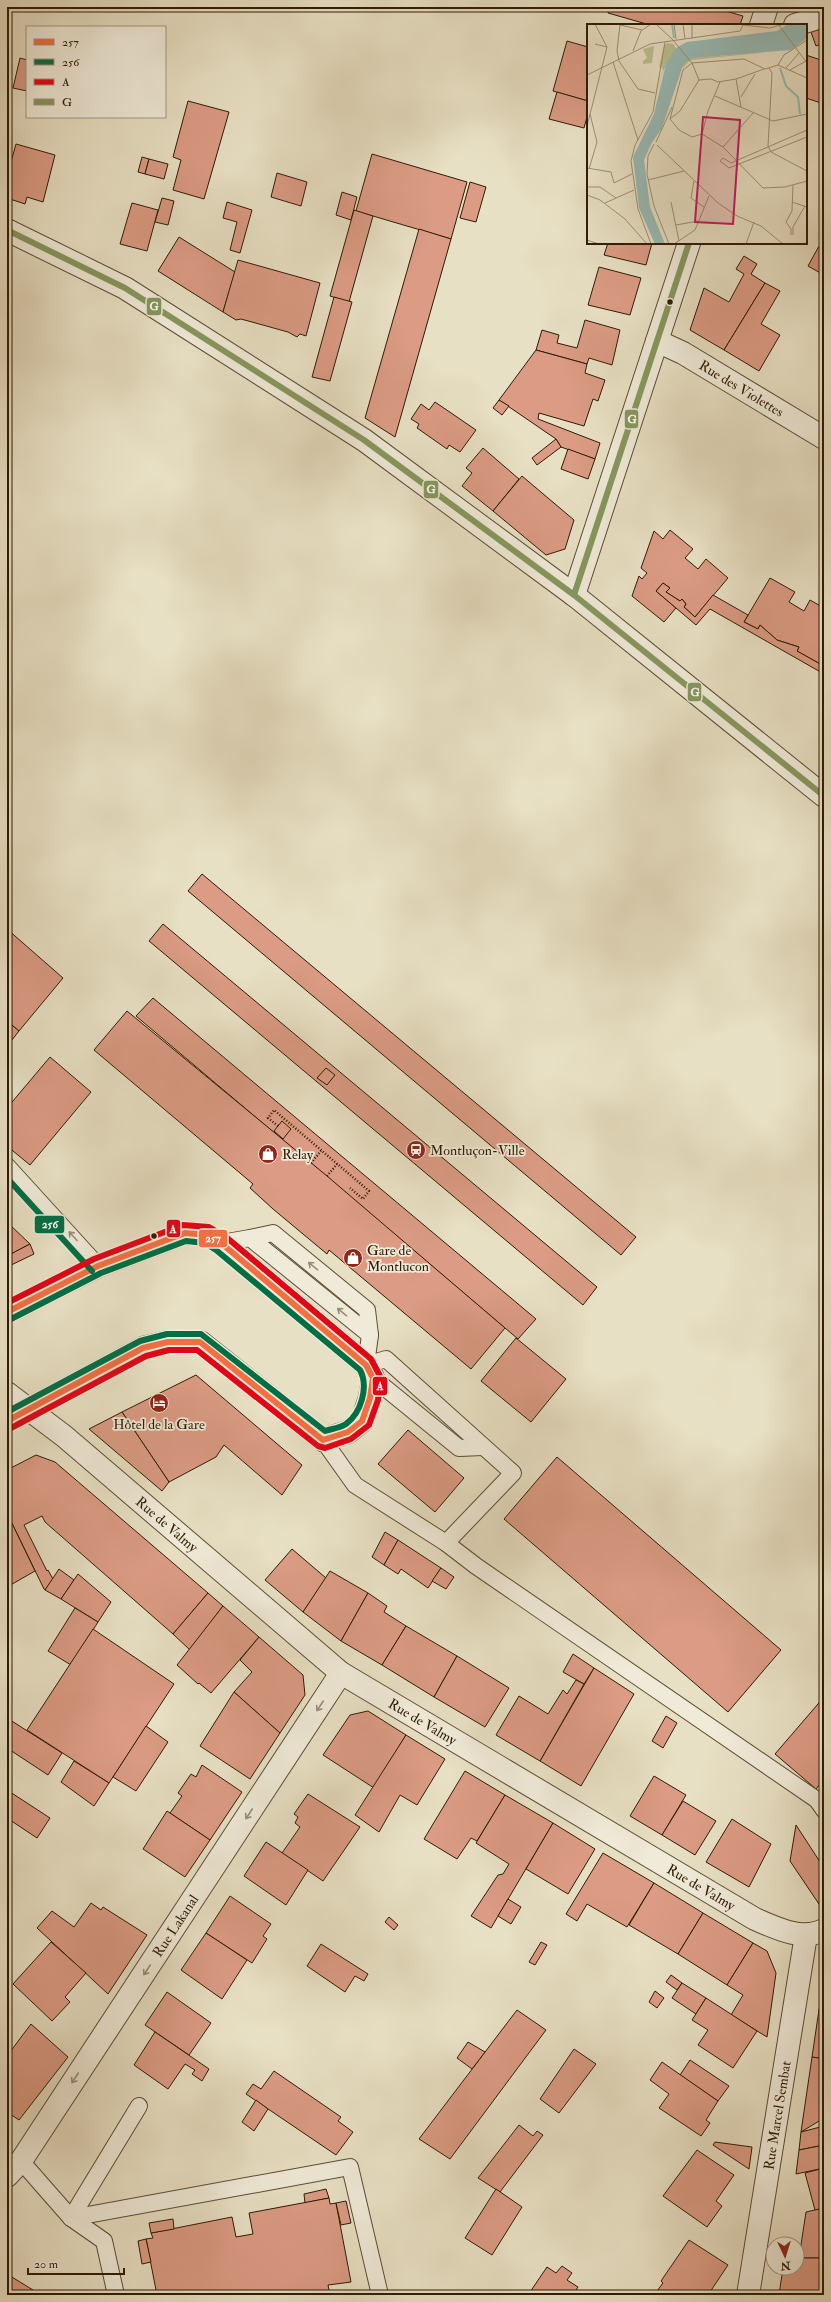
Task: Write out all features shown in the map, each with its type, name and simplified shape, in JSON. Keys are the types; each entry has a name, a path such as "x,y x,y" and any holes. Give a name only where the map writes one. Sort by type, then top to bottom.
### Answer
{"street":[{"path":"761,24 767,7"},
{"path":"798,24 824,16"},
{"path":"7,230 125,288 364,440 574,595 824,796"},
{"path":"574,595 689,244"},
{"name":"Rue des Violettes","path":"657,341 683,353 824,438"},
{"path":"7,1312 98,1266 185,1232 207,1235 221,1243 369,1372 370,1398 362,1421 348,1432 323,1440 200,1342 168,1342 143,1348 7,1421"},
{"name":"Rue de Valmy","path":"7,1393 27,1410 64,1436 341,1673 755,1919 781,1930 815,1933"},
{"name":"Rue Lakanal","path":"14,2169 341,1673"},
{"name":"Rue Marcel Sembat","path":"748,2295 815,1933"}],"lane":[{"path":"7,1166 98,1266"},
{"path":"221,1243 250,1238 370,1335 369,1372"},
{"path":"369,1372 386,1359 513,1473 446,1543"},
{"path":"369,1372 459,1448 483,1447"},
{"path":"323,1440 356,1485 446,1543 476,1566 817,1800 824,1810"},
{"path":"71,2218 139,2106"},
{"path":"71,2218 350,2167 380,2295"},
{"path":"14,2169 71,2218 104,2242 116,2295"}],"path":[{"path":"278,1126 268,1118 274,1110 369,1191 363,1199 350,1188"},
{"path":"311,1162 321,1150"},
{"path":"327,1176 337,1164"}],"building":[{"path":"609,7 712,7 743,16 740,24 646,24 608,13"},
{"path":"824,28 824,43 816,46 811,32"},
{"path":"567,41 587,47 587,101 553,91"},
{"path":"807,55 824,61 824,104 807,98"},
{"path":"20,58 26,60 26,91 13,88"},
{"path":"557,92 587,101 587,117 584,128 549,119"},
{"path":"188,101 229,112 204,199 173,190 181,160 173,157"},
{"path":"16,144 55,155 43,202 27,197 25,204 7,198 7,176"},
{"path":"372,154 467,182 451,239 356,211"},
{"path":"142,157 149,159 145,174 138,172"},
{"path":"149,159 168,164 164,179 145,174"},
{"path":"277,173 307,182 301,206 271,197"},
{"path":"470,182 486,187 476,222 460,218"},
{"path":"342,192 357,197 351,220 336,215"},
{"path":"162,198 174,201 168,225 155,222"},
{"path":"227,202 252,210 240,253 230,250 237,222 223,218"},
{"path":"132,203 158,210 147,251 120,244"},
{"path":"354,210 373,216 349,302 330,296"},
{"path":"419,229 451,239 395,437 365,418"},
{"path":"179,237 235,272 223,312 158,271"},
{"path":"608,244 652,244 646,265 604,255"},
{"path":"819,246 824,248 824,275 808,266"},
{"path":"744,256 757,264 751,274 765,283 724,350 690,330 704,288 729,302 744,274 736,269"},
{"path":"238,260 320,283 306,336 300,334 297,337 288,332 241,319 236,320 223,312"},
{"path":"599,267 641,278 630,315 588,305"},
{"path":"765,283 780,291 761,324 780,335 759,371 724,350"},
{"path":"334,297 352,302 330,381 312,377"},
{"path":"585,320 620,330 612,365 589,358 587,364 536,350 542,330 559,335 557,343 577,348"},
{"path":"536,350 587,364 585,373 605,380 598,401 593,399 584,426 539,413 538,419 600,443 595,459 561,447 556,439 499,400"},
{"path":"499,400 509,406 502,415 493,408"},
{"path":"435,402 476,430 460,452 449,445 447,449 417,428 419,424 411,419 421,404 429,410"},
{"path":"556,439 561,447 537,465 532,458"},
{"path":"483,448 519,479 493,511 462,486 472,473 466,468"},
{"path":"568,449 595,459 588,479 561,469"},
{"path":"522,476 574,520 565,549 546,555 493,511"},
{"path":"670,530 693,549 685,558 698,569 706,559 728,578 695,617 684,607 686,604 682,599 680,601 666,592 670,588 663,583 656,591 676,608 664,622 632,596 639,576 642,579 647,573 641,568 654,531 663,539"},
{"path":"770,578 795,592 789,602 804,611 810,600 824,608 824,661 822,665 797,651 799,647 777,640 760,625 758,629 744,622"},
{"path":"663,583 670,588 666,592 680,601 682,599 686,604 684,607 695,617 713,595 748,615 744,622 758,629 760,625 777,640 799,647 797,651 822,665 824,661 824,674 710,609 696,625 656,591"},
{"path":"202,874 636,1237 621,1255 188,891"},
{"path":"163,924 597,1287 583,1305 149,941"},
{"path":"7,929 63,978 19,1031 7,1021"},
{"path":"153,998 536,1319 518,1339 136,1016"},
{"path":"127,1011 327,1176 505,1328 471,1369 329,1250 327,1254 273,1209 250,1188 253,1184 94,1050"},
{"path":"7,1021 19,1031 8,1045 7,1044"},
{"path":"50,1057 91,1092 30,1165 7,1146 7,1108"},
{"path":"326,1068 335,1075 327,1085 317,1078"},
{"path":"282,1121 291,1129 283,1139 274,1131"},
{"path":"7,1222 30,1244 7,1256"},
{"path":"30,1244 34,1254 7,1267 7,1256"},
{"path":"516,1338 566,1379 531,1422 481,1381"},
{"path":"196,1375 302,1465 282,1495 224,1445 216,1457 169,1482 122,1412"},
{"path":"122,1412 169,1482 162,1491 89,1429"},
{"path":"408,1430 464,1478 435,1512 378,1464"},
{"path":"36,1455 55,1462 208,1593 173,1634 45,1522 42,1516 24,1525 47,1571 48,1570 53,1579 45,1590 44,1589 7,1513 7,1470"},
{"path":"557,1457 781,1650 728,1712 504,1519"},
{"path":"7,1513 35,1571 7,1587"},
{"path":"385,1532 398,1540 384,1565 372,1557"},
{"path":"398,1540 441,1568 428,1588 401,1569 398,1574 384,1565"},
{"path":"292,1549 326,1578 303,1612 265,1580"},
{"path":"441,1568 454,1577 446,1589 432,1581"},
{"path":"59,1569 74,1580 61,1599 45,1590"},
{"path":"330,1571 368,1593 341,1641 303,1612"},
{"path":"78,1574 111,1602 98,1622 61,1599"},
{"path":"208,1593 223,1606 190,1650 173,1634"},
{"path":"368,1593 387,1606 384,1612 406,1626 382,1665 341,1641"},
{"path":"223,1606 259,1637 211,1693 199,1683 198,1684 177,1665"},
{"path":"75,1608 98,1622 71,1665 48,1651"},
{"path":"406,1626 457,1656 434,1697 382,1665"},
{"path":"93,1629 174,1684 109,1783 27,1730"},
{"path":"259,1637 303,1675 305,1695 280,1733 234,1692 252,1672 240,1660"},
{"path":"573,1654 594,1668 584,1684 563,1672"},
{"path":"457,1656 509,1688 485,1727 434,1697"},
{"path":"594,1668 634,1694 581,1786 540,1761"},
{"path":"576,1680 584,1684 540,1761 496,1735 519,1696 548,1714 563,1690 567,1694"},
{"path":"234,1692 280,1733 250,1779 200,1746"},
{"path":"824,1697 824,1779 816,1789 775,1754"},
{"path":"368,1711 406,1735 374,1788 323,1755 350,1715"},
{"path":"666,1716 677,1723 663,1748 652,1741"},
{"path":"7,1718 62,1753 48,1775 7,1748"},
{"path":"146,1726 168,1742 136,1791 113,1777"},
{"path":"406,1735 445,1759 417,1805 400,1795 379,1832 355,1815"},
{"path":"74,1761 109,1783 94,1806 61,1782"},
{"path":"202,1765 242,1792 210,1840 170,1813 182,1796 178,1793 191,1774 196,1777"},
{"path":"465,1771 505,1795 477,1841 471,1838 457,1859 424,1839"},
{"path":"654,1776 686,1795 662,1835 630,1816"},
{"path":"7,1790 50,1818 37,1838 7,1818"},
{"path":"308,1794 360,1827 323,1881 282,1853 300,1827 295,1823 298,1817 294,1814"},
{"path":"505,1795 553,1823 491,1928 471,1916 498,1875 503,1874 509,1864 476,1843"},
{"path":"683,1801 716,1821 695,1855 662,1835"},
{"path":"167,1811 210,1840 185,1877 143,1849"},
{"path":"732,1819 771,1844 749,1887 706,1862"},
{"path":"553,1823 595,1849 568,1894 526,1869"},
{"path":"796,1825 824,1868 823,1910 790,1861"},
{"path":"266,1842 308,1870 286,1905 244,1876"},
{"path":"603,1853 654,1883 627,1927 587,1904 577,1921 566,1914"},
{"path":"654,1883 703,1913 678,1954 629,1925"},
{"path":"230,1896 271,1924 263,1936 267,1939 252,1963 206,1933"},
{"path":"508,1899 521,1907 511,1924 498,1916"},
{"path":"91,1903 101,1910 103,1907 147,1935 108,1994 37,1928 52,1911 74,1927"},
{"path":"703,1913 753,1943 727,1985 678,1954"},
{"path":"389,1917 398,1925 394,1930 385,1922"},
{"path":"206,1933 247,1960 222,1999 181,1970"},
{"path":"51,1942 86,1973 65,1997 70,2002 52,2021 13,1984"},
{"path":"541,1942 547,1945 535,1965 529,1962"},
{"path":"753,1943 767,1951 776,1973 767,2037 731,2015 743,1995 727,1985"},
{"path":"321,1944 368,1974 364,1981 355,1976 345,1992 307,1966"},
{"path":"671,1975 682,1983 677,1990 666,1982"},
{"path":"824,1976 824,2059 812,2057"},
{"path":"682,1983 706,1998 696,2014 672,1998"},
{"path":"655,1991 664,1998 657,2008 649,2002"},
{"path":"167,1992 211,2023 189,2055 145,2025"},
{"path":"706,1998 757,2031 733,2068 698,2045 708,2030 692,2020"},
{"path":"517,2010 546,2030 450,2159 419,2139"},
{"path":"31,2024 68,2057 19,2120 7,2112 7,2056"},
{"path":"155,2032 209,2069 202,2081 192,2074 195,2070 185,2064 168,2089 134,2065"},
{"path":"468,2042 485,2052 472,2069 457,2058"},
{"path":"574,2049 596,2064 559,2113 540,2099"},
{"path":"812,2057 824,2059 824,2118 801,2132"},
{"path":"690,2060 729,2086 718,2101 680,2075"},
{"path":"662,2062 718,2101 706,2120 710,2123 701,2136 659,2108 669,2094 650,2080"},
{"path":"274,2071 341,2117 338,2121 353,2132 336,2155 246,2094 253,2084 261,2089"},
{"path":"256,2100 268,2109 254,2131 242,2122"},
{"path":"519,2125 533,2136 537,2131 543,2135 500,2192 478,2178"},
{"path":"824,2126 824,2145 799,2150 801,2132"},
{"path":"715,2142 752,2147 749,2169 713,2145"},
{"path":"824,2145 824,2168 796,2174 799,2150"},
{"path":"697,2150 734,2175 716,2201 722,2206 707,2227 663,2196"},
{"path":"824,2168 824,2208 815,2210 805,2173"},
{"path":"326,2189 329,2198 305,2203 304,2194"},
{"path":"496,2189 522,2207 492,2255 465,2238"},
{"path":"329,2198 330,2204 336,2203 351,2282 328,2285 330,2295 157,2295 146,2239 153,2238 151,2233 232,2217 236,2237 253,2234 249,2213"},
{"path":"346,2201 351,2223 341,2225 336,2203"},
{"path":"824,2208 824,2258 805,2258 805,2236 802,2236 806,2212"},
{"path":"173,2219 174,2229 151,2233 149,2223"},
{"path":"146,2239 151,2262 142,2264 138,2241"},
{"path":"689,2240 728,2265 708,2295 654,2295 663,2283 661,2281"},
{"path":"805,2258 824,2258 823,2295 779,2295 782,2276 805,2276"},
{"path":"562,2266 572,2273 567,2280 578,2287 573,2295 528,2295 547,2267 556,2273"},
{"path":"7,2274 33,2290 33,2293 30,2295 7,2295"}],"transit line":[{"name":"G","path":"7,230 125,288 364,440 574,595 824,796"},
{"name":"G","path":"574,595 689,244"},
{"name":"256","path":"7,1178 92,1271"},
{"name":"A","path":"7,1303 94,1259 183,1225 209,1227 226,1237 371,1359 381,1378 378,1400 369,1425 351,1439 325,1448 318,1446 197,1350 169,1350 146,1356 11,1428"},
{"name":"257","path":"7,1312 98,1266 185,1233 207,1235 221,1243 366,1365 373,1378 370,1398 362,1421 348,1432 323,1440 200,1342 168,1342 143,1348 7,1421"},
{"name":"256","path":"7,1412 140,1341 167,1334 201,1334 325,1431 346,1424 356,1413 362,1399 364,1384 360,1370 216,1250 205,1243 186,1241 101,1273 11,1319"}],"place":[{"name":"Montluçon-Ville","path":"416,1150"},
{"name":"Relay","path":"268,1154"},
{"name":"Gare de Montlucon","path":"353,1258"},
{"name":"Hôtel de la Gare","path":"159,1403"}]}
